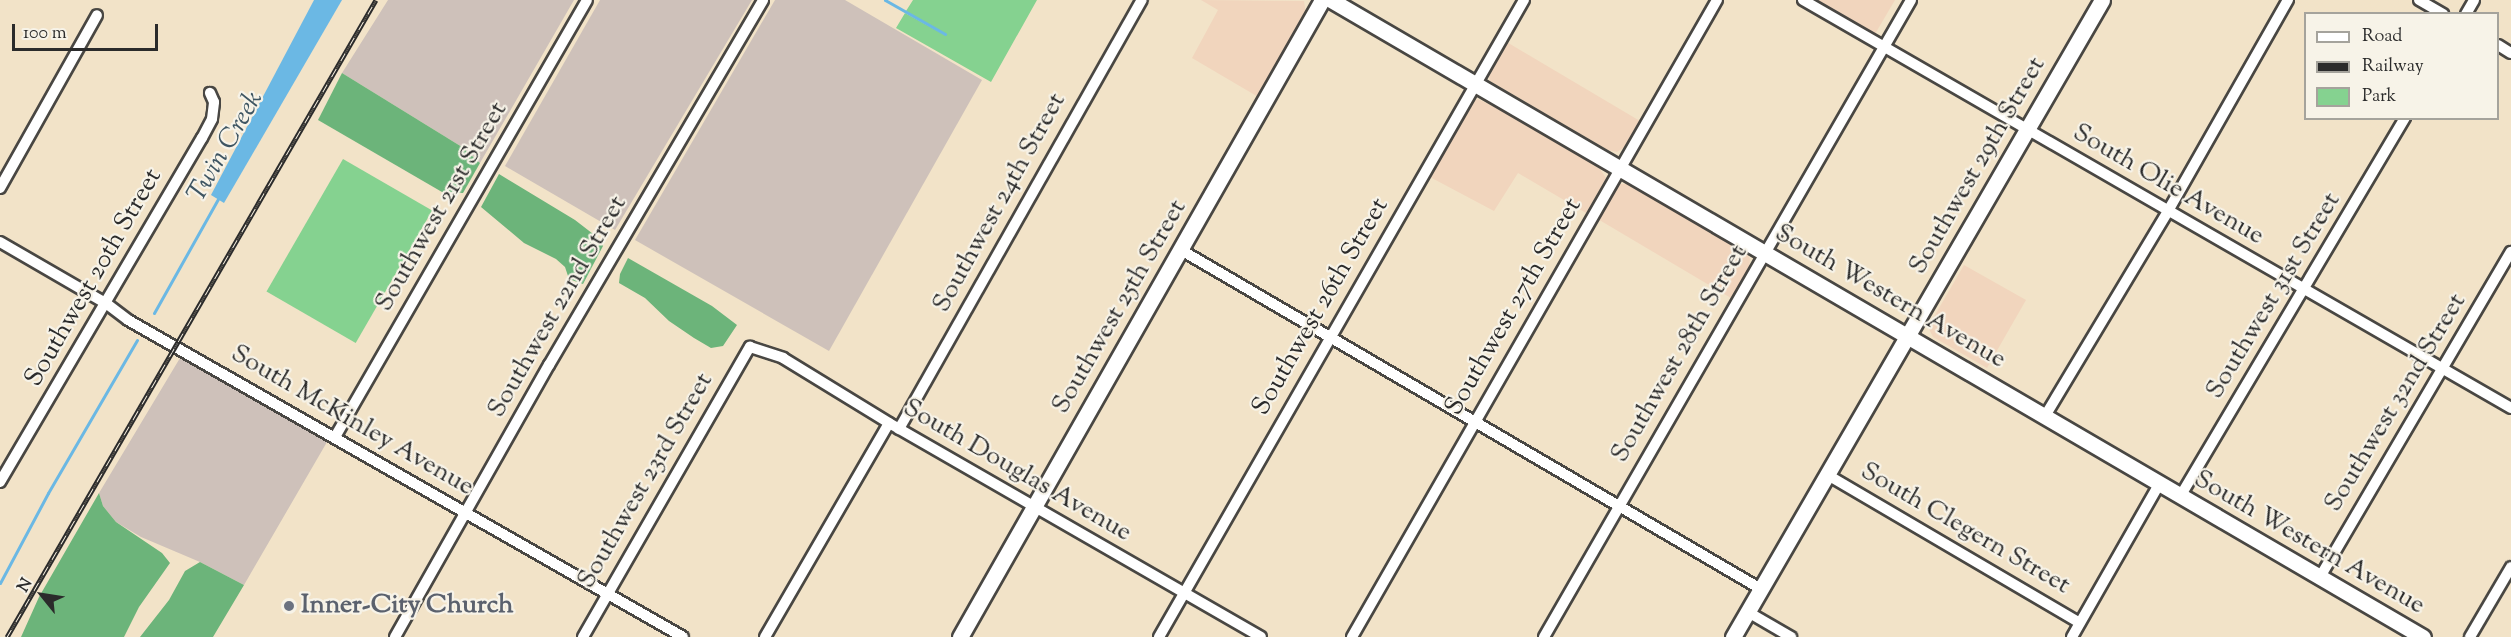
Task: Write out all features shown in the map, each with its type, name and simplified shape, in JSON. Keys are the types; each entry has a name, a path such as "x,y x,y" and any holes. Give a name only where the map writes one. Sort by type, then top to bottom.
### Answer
{"main road":[{"name":"Southwest 25th Street","path":"960,637 1322,0"},
{"name":"South Western Avenue","path":"1331,0 2181,495 2414,635"},
{"name":"Southwest 29th Street","path":"1733,637 2102,0"}],"street":[{"name":"Southwest 21st Street","path":"335,437 587,0"},
{"name":"Southwest 22nd Street","path":"395,637 549,365 763,0"},
{"name":"Southwest 24th Street","path":"899,429 1142,0"},
{"name":"Southwest 26th Street","path":"1159,637 1474,83 1524,0"},
{"name":"Southwest 27th Street","path":"1352,637 1718,0"},
{"name":"South Olie Avenue","path":"1803,0 2511,408"},
{"name":"Southwest 28th Street","path":"1544,637 1911,0"},
{"path":"2045,416 2168,210 2288,0"},
{"path":"2419,0 2440,12"},
{"path":"0,188 97,15"},
{"name":"Southwest 20th Street","path":"0,482 107,304 212,119 214,102 210,93"},
{"name":"Southwest 31st Street","path":"2181,495 2404,120"},
{"name":"South McKinley Avenue","path":"0,242 107,304 128,320 683,637"},
{"path":"1181,250 1476,420 1761,589"},
{"name":"Southwest 32nd Street","path":"2320,577 2445,368 2511,252"},
{"name":"South Douglas Avenue","path":"750,347 783,358 899,429 1261,637"},
{"name":"Southwest 23rd Street","path":"583,637 750,347"},
{"path":"765,637 889,423"},
{"name":"South Clegern Street","path":"1826,474 2080,623"},
{"path":"2074,636 2160,483"},
{"path":"2470,637 2511,567"},
{"path":"1748,612 1791,637"}],"shaded area":[{"path":"388,0 574,0 480,163 462,147 342,73"},
{"path":"600,0 752,0 615,230 505,166"},
{"path":"775,0 845,0 982,80 829,351 635,240"},
{"path":"1201,0 1304,1 1306,15 1260,98 1192,58 1218,10"},
{"path":"1817,0 1895,0 1875,34"},
{"path":"1505,41 1640,121 1625,147 1617,152 1608,150 1490,81 1488,72"},
{"path":"1478,99 1513,116 1600,169 1606,178 1586,213 1518,173 1494,211 1428,176 1471,102"},
{"path":"1627,184 1746,252 1750,259 1749,268 1731,298 1596,218 1616,186"},
{"path":"1964,265 2026,300 1987,368 1933,337 1928,327"},
{"path":"180,358 327,442 244,585 200,562 141,537 116,522 103,506 99,493"}],"green space":[{"path":"913,0 1037,0 991,82 896,28 905,13 945,35 906,11"},
{"path":"342,73 462,147 480,163 463,193 442,192 318,120"},
{"path":"343,159 432,210 356,343 266,292"},
{"path":"499,174 575,220 597,237 603,246 583,284 569,279 565,267 556,259 524,243 481,207"},
{"path":"628,258 712,306 737,325 723,346 711,348 694,338 669,321 645,298 619,283 620,274"},
{"path":"99,493 103,506 116,522 162,553 170,563 139,607 124,637 21,637 39,597"},
{"path":"200,562 244,585 213,637 140,637 169,600 185,571"}],"water":[{"path":"314,0 342,0 224,203 211,195"}],"waterway":[{"path":"885,0 945,34"},
{"name":"Twin Creek","path":"154,313 219,197"},
{"name":"Twin Creek","path":"0,583 48,493 137,340"}],"railway":[{"path":"7,637 376,0"}],"place":[{"name":"Inner-City Church","path":"289,606"}]}
